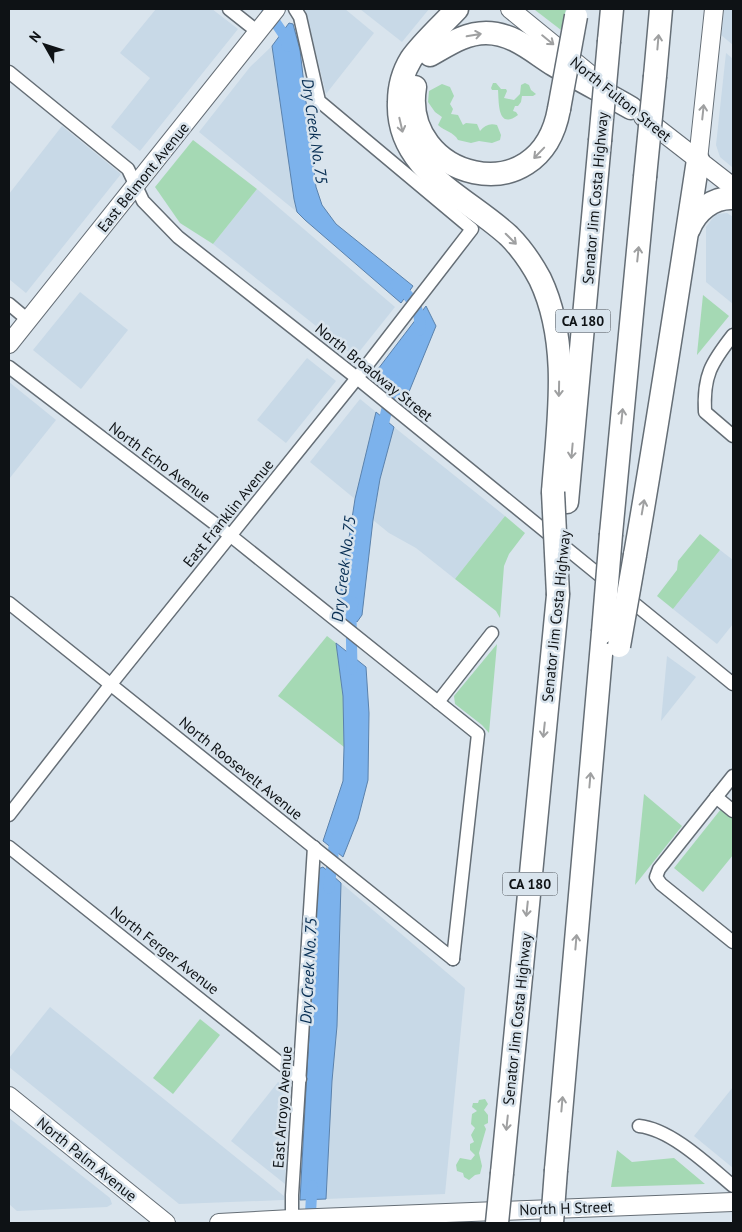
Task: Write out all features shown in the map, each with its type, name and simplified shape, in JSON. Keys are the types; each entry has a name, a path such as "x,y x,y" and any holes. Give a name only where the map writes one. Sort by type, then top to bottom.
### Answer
{"highway":[{"path":"457,9 418,50 408,66 401,83 399,99 400,123 406,140 420,163 441,183 508,236 533,268 546,294 556,328 559,356 560,497"},
{"path":"472,9 444,37 430,55 419,74 414,89 413,103 415,116 421,132 439,155 464,170 475,174 488,175 514,170 526,164 545,147 556,123 577,12"},
{"name":"Senator Jim Costa Highway","path":"496,1223 558,594 560,497 600,141 612,9"},
{"name":"CA 180","path":"552,1223 592,753 611,639 610,534 661,9"},
{"path":"430,55 463,37 499,34 526,45 553,64 631,108"},
{"path":"611,639 635,555 674,326 698,160"},
{"path":"686,237 691,225 702,209 716,200 733,198"}],"main road":[{"name":"East Belmont Avenue","path":"9,344 276,9"},
{"name":"North Fulton Street","path":"510,9 733,188"},
{"path":"698,160 714,9"},
{"name":"North Palm Avenue","path":"9,1096 166,1223"},
{"name":"North H Street","path":"219,1223 733,1202"}],"street":[{"path":"229,9 260,30"},
{"name":"East Franklin Avenue","path":"9,816 111,684 357,378 472,229 318,101 300,17 295,9"},
{"name":"North Broadway Street","path":"9,72 128,169 143,202 178,237 357,378 733,684"},
{"path":"9,304 28,320"},
{"path":"733,335 715,358 709,370 704,399 705,412 733,436"},
{"name":"North Echo Avenue","path":"9,367 231,536 478,734 453,959"},
{"name":"North Roosevelt Avenue","path":"9,603 453,959"},
{"path":"438,702 492,634"},
{"path":"733,776 659,869 656,877 661,884 733,942"},
{"path":"716,797 733,811"},
{"name":"North Ferger Avenue","path":"9,847 300,1079"},
{"name":"East Arroyo Avenue","path":"292,1219 300,1079 319,851"},
{"path":"639,1126 656,1129 671,1137 733,1186"}],"shaded area":[{"path":"156,9 212,9 238,29 140,151 111,127 150,78 120,53"},
{"path":"305,9 345,9 374,33 326,94"},
{"path":"360,9 429,9 402,42"},
{"path":"724,9 733,9 733,45 721,35"},
{"path":"272,46 297,212 199,132 250,67"},
{"path":"726,53 733,59 732,167 720,157 716,145"},
{"path":"62,126 121,174 26,293 9,279 9,194"},
{"path":"257,189 395,307 355,357 213,244"},
{"path":"727,213 733,217 733,304 706,282 706,227 716,214"},
{"path":"80,292 128,330 81,389 33,350"},
{"path":"307,358 336,381 286,443 257,420"},
{"path":"9,382 56,420 9,479"},
{"path":"360,399 376,412 355,499 310,462"},
{"path":"394,427 505,516 455,579 416,548 389,533 373,520 380,479"},
{"path":"720,550 733,560 733,624 717,644 673,609"},
{"path":"667,656 696,677 661,721"},
{"path":"341,883 465,988 445,1194 326,1199 337,1026"},
{"path":"50,1007 284,1196 284,1200 179,1204 9,1067 9,1058"},
{"path":"278,1082 289,1090 285,1184 231,1141"},
{"path":"733,1087 733,1168 694,1136"},
{"path":"9,1118 110,1198 112,1204 107,1207 17,1211 9,1204"}],"green space":[{"path":"566,9 561,30 535,10"},
{"path":"493,83 496,83 501,89 506,89 504,98 514,100 520,94 521,85 525,83 536,94 533,96 522,96 521,102 518,106 515,106 513,111 518,115 511,119 506,119 503,117 499,107 498,90 492,90 491,88"},
{"path":"442,84 450,87 454,96 450,104 453,109 451,114 458,115 463,125 466,123 477,124 480,131 488,125 497,125 501,135 500,140 492,143 479,141 471,143 458,140 454,135 438,125 442,117 435,112 428,102 429,91"},
{"path":"193,140 257,189 213,244 180,223 155,187"},
{"path":"703,295 729,316 697,355 697,354"},
{"path":"505,516 525,533 509,554 504,566 500,618 496,611 455,579"},
{"path":"700,534 720,550 673,609 657,596 677,570 678,561"},
{"path":"327,636 336,643 343,695 344,747 278,696"},
{"path":"497,644 489,733 482,725 455,704 454,696"},
{"path":"644,794 682,826 635,885"},
{"path":"725,804 733,811 733,855 703,892 674,868"},
{"path":"200,1019 220,1035 173,1094 153,1078"},
{"path":"485,1099 488,1104 484,1110 488,1115 488,1123 484,1125 486,1129 479,1153 482,1166 480,1174 475,1175 469,1180 464,1177 463,1173 457,1171 456,1165 460,1158 471,1160 475,1155 470,1150 470,1144 474,1142 471,1135 475,1128 471,1124 472,1114 477,1111 472,1107 473,1103 478,1103 479,1100"},
{"path":"617,1150 632,1162 674,1158 705,1184 611,1187"}],"water":[{"path":"289,23 293,24 300,50 316,187 322,205 336,224 413,286 401,303 297,212 272,46"},
{"path":"426,306 436,326 404,404 376,382 375,373"},
{"path":"376,412 394,427 380,479 373,520 362,615 357,622 337,604 341,590 355,499"},
{"path":"336,643 366,667 369,713 368,780 358,819 343,857 323,841 343,781 343,696"},
{"path":"323,867 341,883 337,1026 326,1199 300,1200 318,869"}],"waterway":[{"name":"Dry Creek No. 75","path":"267,10 286,38 287,46"},
{"name":"Dry Creek No. 75","path":"396,284 414,304 419,316 420,330"},
{"name":"Dry Creek No. 75","path":"381,434 394,379"},
{"name":"Dry Creek No. 75","path":"352,669 351,615 353,602"},
{"name":"Dry Creek No. 75","path":"329,888 337,837"},
{"name":"Dry Creek No. 75","path":"310,1223 312,1186"}]}
